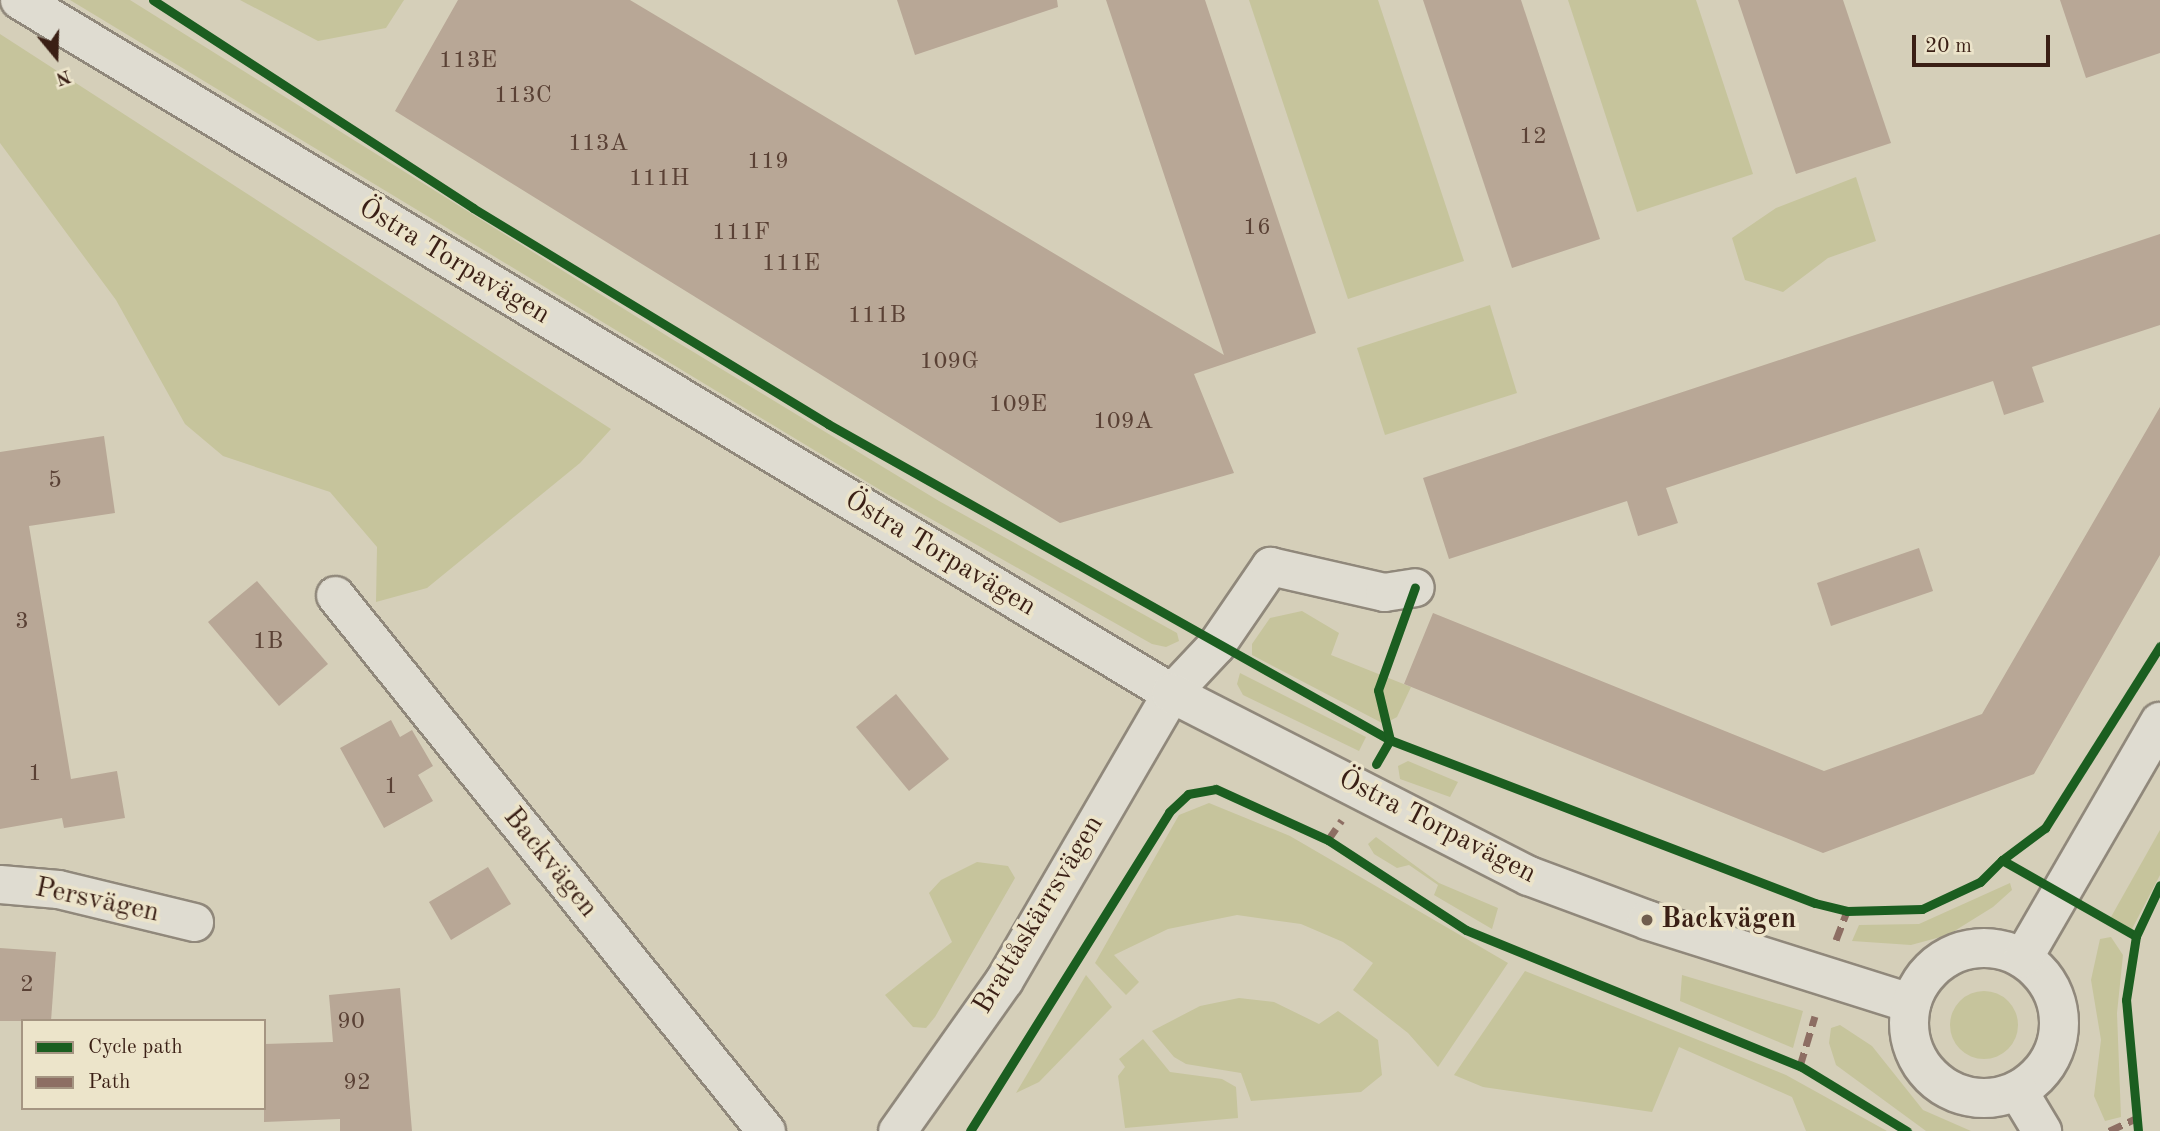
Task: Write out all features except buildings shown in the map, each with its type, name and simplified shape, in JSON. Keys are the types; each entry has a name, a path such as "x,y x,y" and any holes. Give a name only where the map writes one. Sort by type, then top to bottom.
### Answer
{"street":[{"name":"Östra Torpavägen","path":"20,0 1171,693 1529,876 1764,958 1911,1003"},
{"name":"Brattåskärrsvägen","path":"897,1131 1004,980 1171,693 1216,645 1270,566 1384,592 1415,587"},
{"name":"Backvägen","path":"335,595 766,1131"},
{"path":"2023,958 2160,722"},
{"name":"Persvägen","path":"0,884 58,889 194,922"},
{"path":"1986,948 2023,958 2046,981 2060,1027 2042,1071 2018,1091 1984,1099 1936,1082 1914,1054 1911,1003 1931,969 1956,953 1986,948"},
{"path":"2018,1091 2042,1131"}],"shaded area":[{"path":"70,0 130,0 672,339 939,501 1177,633 1179,641 1166,647 1152,644 887,494"},
{"path":"240,0 404,0 386,28 318,41"},
{"path":"1249,0 1378,0 1464,261 1348,299"},
{"path":"1568,0 1696,0 1753,174 1637,212"},
{"path":"0,34 611,429 580,463 427,588 376,602 377,547 330,492 223,456 185,424 116,300 0,143"},
{"path":"1856,177 1876,241 1828,258 1783,292 1745,280 1732,238 1776,208"},
{"path":"1490,305 1517,393 1385,435 1357,348"},
{"path":"1302,611 1339,633 1331,655 1411,687 1397,717 1384,724 1252,655 1252,644 1270,618"},
{"path":"1240,673 1366,737 1359,751 1243,695 1237,684"},
{"path":"1408,761 1458,782 1450,797 1400,779 1398,766"},
{"path":"1209,803 1290,836 1508,963 1438,1067 1408,1033 1353,990 1373,963 1343,942 1301,924 1237,915 1168,929 1114,955 1139,982 1126,995 1095,963 1179,815"},
{"path":"2160,830 2160,875 2132,929 2111,917"},
{"path":"1376,837 1439,883 1498,908 1492,929 1434,895 1438,885 1409,865 1397,868 1374,854 1368,844"},
{"path":"977,862 1008,866 1015,878 935,1017 926,1028 913,1027 885,995 952,942 929,893 941,880"},
{"path":"2010,883 2012,890 1993,907 1948,935 1911,945 1852,941 1859,925 1919,924"},
{"path":"2111,937 2123,955 2117,1013 2121,1117 2105,1121 2094,1096 2101,1040 2091,980 2100,939"},
{"path":"1525,971 1786,1075 1887,1131 1806,1131 1792,1097 1679,1047 1652,1112 1483,1087 1454,1075"},
{"path":"1086,975 1112,1007 1039,1082 1016,1093"},
{"path":"1682,975 1803,1011 1793,1048 1680,1001"},
{"path":"1991,991 2012,1006 2018,1018 2016,1038 2008,1049 1991,1059 1977,1059 1960,1049 1952,1038 1950,1018 1960,1001 1971,993"},
{"path":"1239,998 1274,1002 1319,1024 1338,1011 1378,1040 1382,1075 1361,1092 1251,1101 1241,1073 1186,1064 1174,1057 1152,1031 1200,1006"},
{"path":"1840,1025 1872,1046 1923,1110 1971,1131 1926,1131 1836,1065 1829,1043 1831,1028"},
{"path":"1143,1039 1170,1072 1222,1079 1236,1087 1238,1118 1125,1128 1118,1076 1125,1067 1119,1059"}],"marked path":[{"path":"1328,840 1342,820"},
{"path":"1836,940 1847,911"},
{"path":"1800,1066 1815,1016"},
{"path":"2109,1131 2135,1119"}],"cycle path":[{"path":"153,0 473,208 828,424 1390,740 1815,903 1847,911 1922,909 1980,882 2002,860 2136,936"},
{"path":"1376,764 1390,740 1378,690 1415,587"},
{"path":"2002,860 2045,828 2160,646"},
{"path":"970,1131 1169,812 1188,794 1216,789 1328,840 1466,930 1800,1066 1907,1131"},
{"path":"2138,1131 2126,1000 2136,936 2160,885"}],"place":[{"name":"Backvägen","path":"1647,920"}]}
